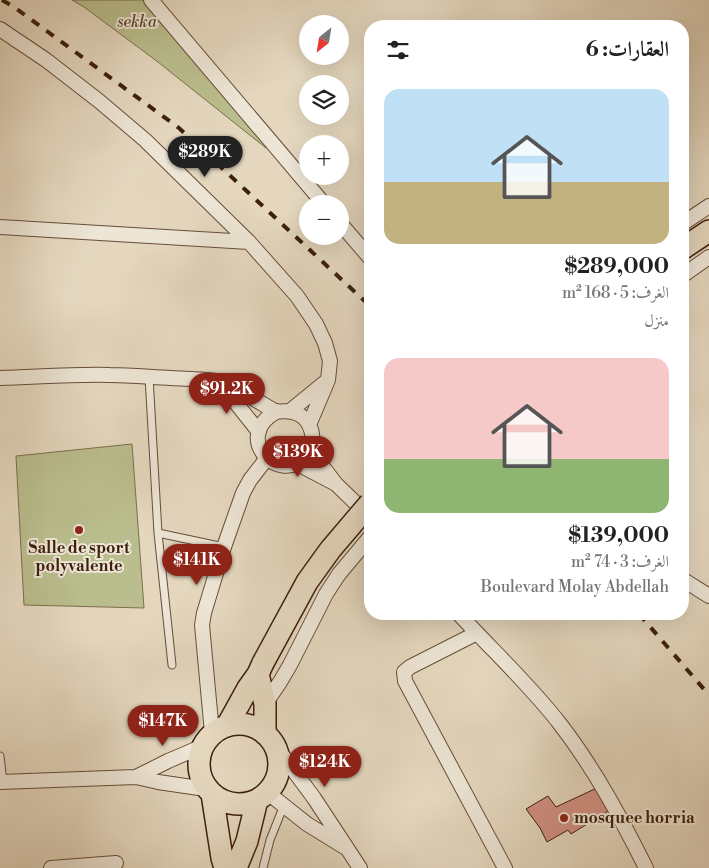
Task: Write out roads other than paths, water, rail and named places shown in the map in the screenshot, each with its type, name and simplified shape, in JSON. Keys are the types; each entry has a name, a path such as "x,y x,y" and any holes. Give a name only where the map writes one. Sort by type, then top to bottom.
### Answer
{"main road":[{"path":"689,244 709,231"},
{"path":"270,800 238,805 220,800 209,791 201,778 199,756 248,688 308,582 330,550 364,511"},
{"path":"236,868 247,841 270,800 279,770 279,757 270,739 260,668"},
{"path":"214,735 240,724 254,726 270,739"},
{"path":"209,791 225,868"}],"street":[{"path":"150,0 316,195"},
{"path":"0,29 46,60 145,140 249,242 297,296 316,324 325,343 330,361 328,380 309,425"},
{"path":"689,219 709,206"},
{"path":"0,226 249,242"},
{"path":"349,233 364,251"},
{"path":"689,271 709,257"},
{"path":"0,378 110,375 218,381 283,412 298,414 304,418 312,433 310,450 304,458 296,463 281,465 267,458 261,450 258,432 262,423 268,416 283,412 328,380"},
{"path":"218,381 258,432"},
{"path":"310,450 336,484 364,510"},
{"path":"136,777 214,735 202,625 204,613 243,493 250,480 267,458"},
{"path":"296,463 336,484"},
{"path":"265,704 290,665 326,594 343,569 364,544"},
{"path":"689,583 709,596"},
{"path":"465,620 537,696 560,724 619,814 646,868"},
{"path":"477,633 410,666 404,672 404,681 505,868"},
{"path":"270,739 314,798 360,868"},
{"path":"1,782 136,777 209,791"},
{"path":"270,800 349,849"},
{"path":"51,868 116,863"}],"lane":[{"path":"149,377 158,533 172,664"},
{"path":"158,533 224,547"},
{"path":"0,756 1,782"},
{"path":"263,868 270,840 270,800"}],"railway":[{"path":"2,0 179,128 364,300"},
{"path":"644,620 709,695"}],"place":[{"name":"Salle de sport polyvalente","path":"79,530"},
{"name":"mosquee horria","path":"564,818"}],"park label":[{"name":"sekka","path":"137,22"}]}
